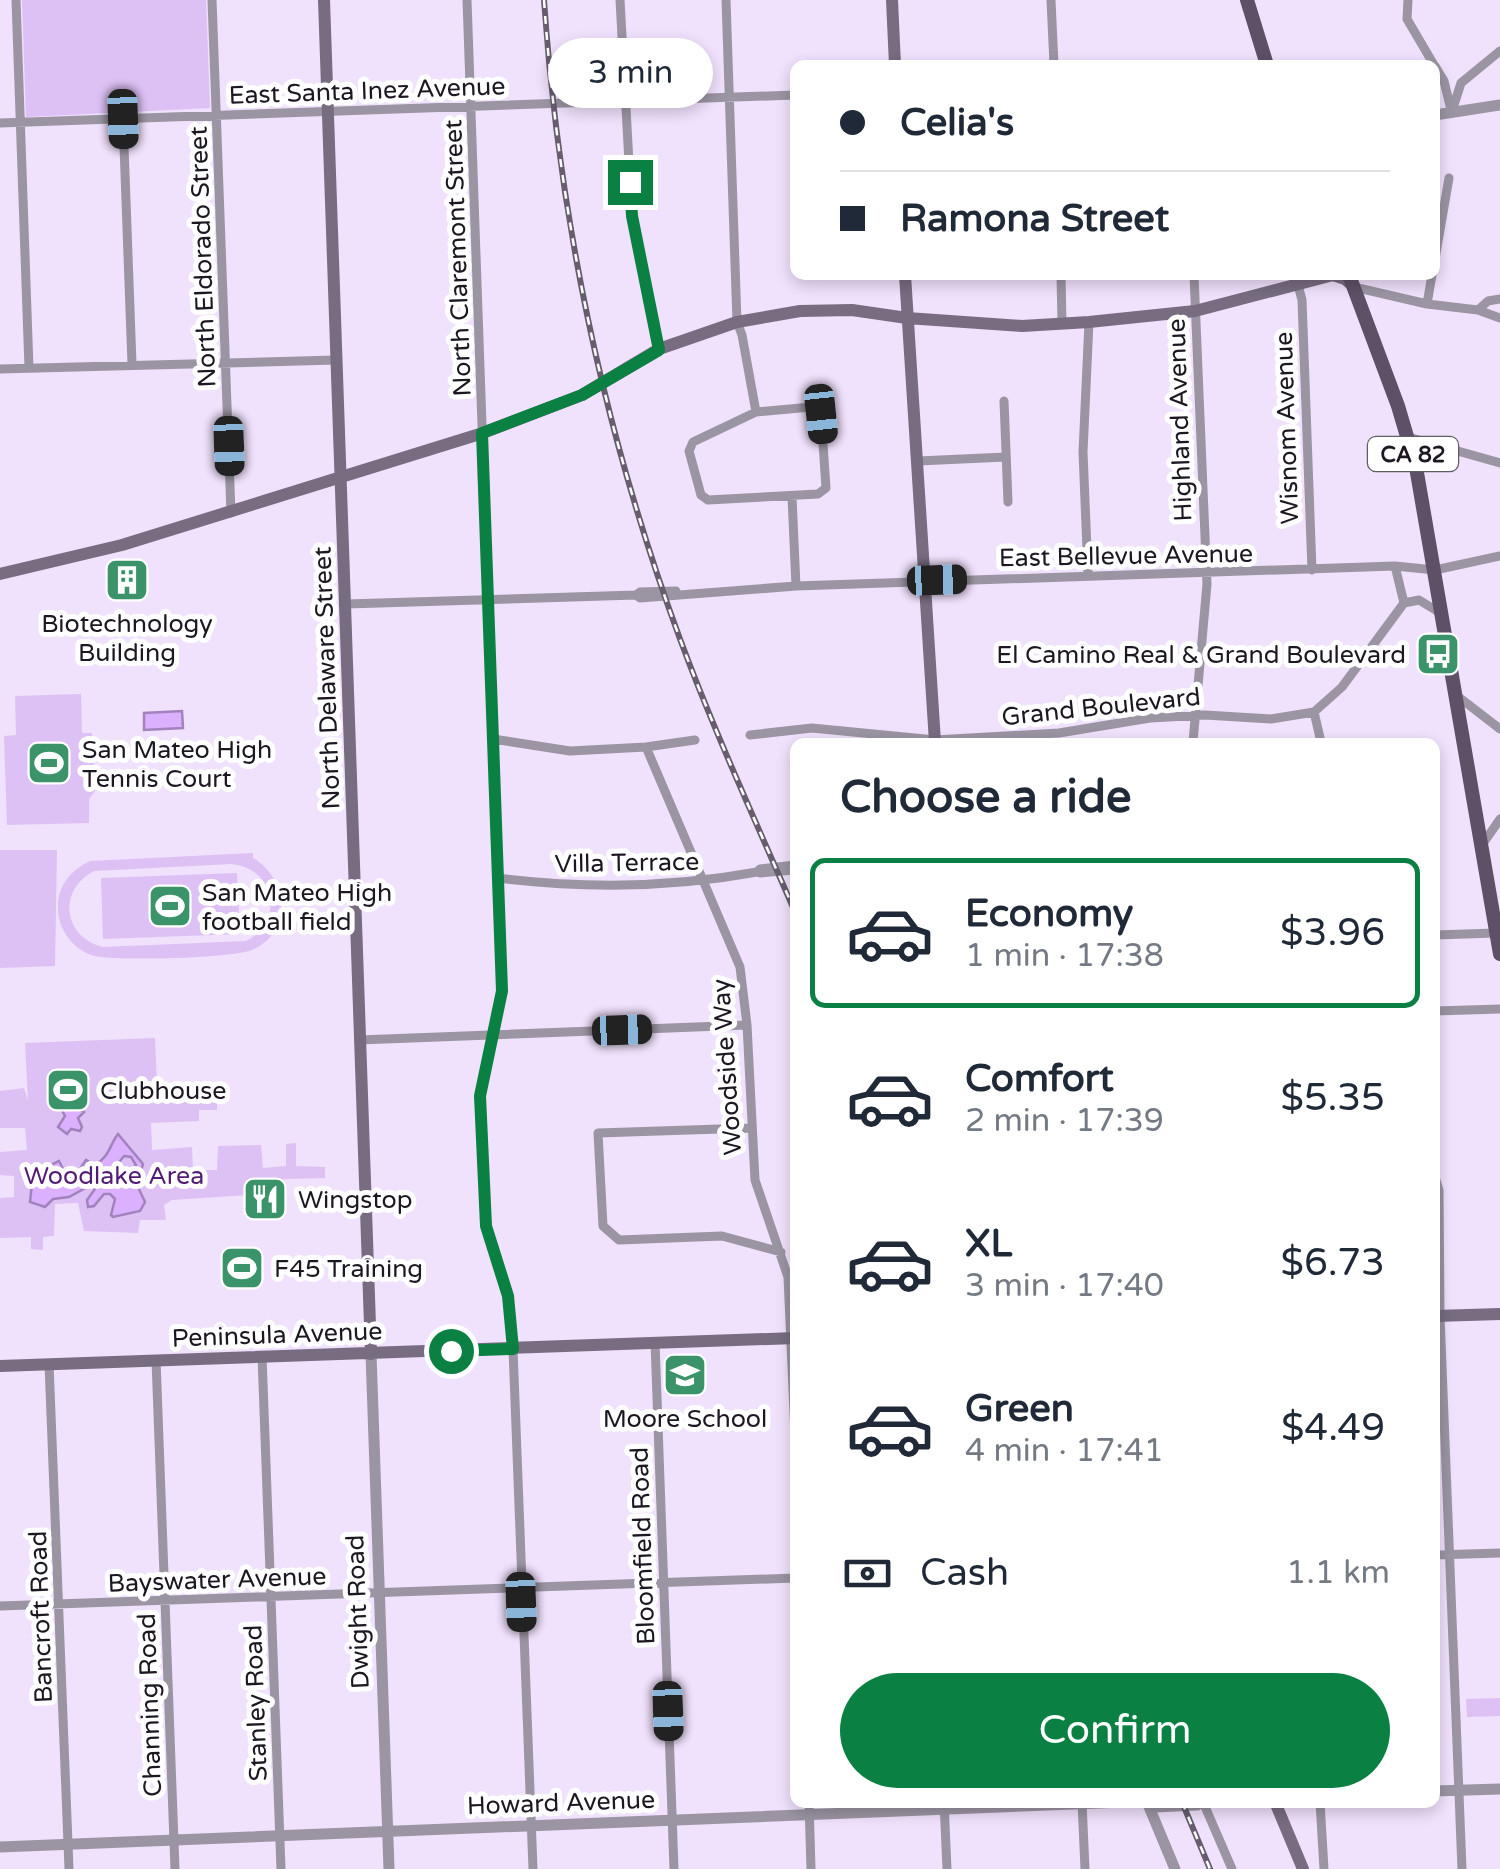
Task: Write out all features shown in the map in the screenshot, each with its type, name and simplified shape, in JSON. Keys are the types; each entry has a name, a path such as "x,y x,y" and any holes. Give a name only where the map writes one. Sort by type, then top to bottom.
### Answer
{"main road":[{"name":"North Delaware Street","path":"324,0 348,604 371,1354"},
{"path":"892,0 895,60"},
{"path":"1247,0 1265,60"},
{"path":"905,280 935,738"},
{"path":"0,574 231,514 482,433 582,395 659,350 737,322 800,311 834,310 1022,326 1062,324 1195,311 1315,280"},
{"name":"CA 82","path":"1352,281 1408,437 1435,570 1500,954"},
{"path":"1440,1316 1500,1314"},
{"name":"Peninsula Avenue","path":"0,1366 790,1338"},
{"path":"1278,1808 1303,1869"}],"street":[{"path":"16,0 29,368"},
{"name":"North Eldorado Street","path":"212,0 231,514"},
{"name":"North Claremont Street","path":"467,0 502,991 480,1096 486,1226 508,1296 513,1349 533,1869"},
{"path":"620,0 632,216 659,350"},
{"path":"726,0 737,322 756,412"},
{"path":"1051,0 1054,60"},
{"path":"1408,0 1407,20 1432,60"},
{"path":"1452,111 1461,83 1500,51"},
{"path":"1440,73 1452,111"},
{"name":"East Santa Inez Avenue","path":"0,123 790,94"},
{"path":"1440,114 1500,104"},
{"path":"123,119 132,364"},
{"path":"1440,210 1449,178"},
{"path":"1061,280 1062,324"},
{"name":"Highland Avenue","path":"1194,280 1206,573 1194,738"},
{"path":"1427,304 1431,280"},
{"path":"1352,281 1427,304 1478,310 1500,318"},
{"name":"Wisnom Avenue","path":"1298,285 1302,300 1312,570"},
{"path":"1478,310 1488,301 1500,299"},
{"path":"1088,574 1083,452 1089,322"},
{"path":"0,369 336,360"},
{"path":"1004,401 1008,502"},
{"path":"811,406 821,414 826,488 818,494 792,497 708,500 701,495 689,451 692,442 756,412 811,406"},
{"path":"1408,437 1500,463"},
{"path":"918,461 1006,457"},
{"path":"792,497 796,586"},
{"name":"East Bellevue Avenue","path":"348,604 488,598 640,598 796,586 1088,574 1395,566 1435,570 1500,556"},
{"path":"1395,566 1404,603"},
{"path":"1321,738 1314,712 1342,687 1404,603 1419,600 1442,614"},
{"path":"1456,696 1500,729"},
{"name":"Grand Boulevard","path":"988,738 1059,734 1150,718 1272,718 1314,712"},
{"name":"Grand Boulevard","path":"750,735 812,728 907,738"},
{"path":"493,739 570,751 696,740"},
{"name":"Woodside Way","path":"646,747 740,967 747,1025 754,1180 781,1252 790,1301"},
{"path":"1482,845 1500,819"},
{"name":"Villa Terrace","path":"498,878 564,886 643,886 704,882 790,868"},
{"path":"1440,935 1496,933"},
{"path":"1440,1011 1500,1009"},
{"path":"359,1040 747,1025"},
{"path":"750,1128 598,1132 603,1226 619,1240 722,1236 781,1252"},
{"name":"Bloomfield Road","path":"655,1342 674,1869"},
{"name":"Dwight Road","path":"371,1354 389,1869"},
{"name":"Stanley Road","path":"262,1356 281,1869"},
{"path":"1440,1356 1462,1869"},
{"name":"Channing Road","path":"156,1360 175,1869"},
{"name":"Bancroft Road","path":"49,1364 69,1869"},
{"path":"1440,1555 1500,1552"},
{"name":"Bayswater Avenue","path":"0,1606 790,1578"},
{"path":"1440,1791 1500,1788"},
{"name":"Howard Avenue","path":"0,1846 672,1820 854,1808"},
{"path":"944,1808 947,1869"},
{"path":"1082,1808 1085,1869"},
{"path":"1150,1808 1175,1869"},
{"path":"1205,1808 1232,1869"},
{"path":"1320,1808 1324,1869"},
{"path":"809,1809 811,1869"}],"green space":[{"path":"22,0 206,0 210,108 26,117"},
{"name":"San Mateo High Tennis Court","path":"81,694 82,733 92,733 95,791 89,799 89,823 7,825 4,736 16,735 15,696"},
{"path":"0,850 57,850 55,966 0,968"},
{"path":"253,853 253,858 274,879 281,905 280,919 265,942 240,953 145,959 91,955 67,937 58,908 66,880 90,861","holes":["231,864 258,875 270,896 267,921 246,941 103,947 90,942 73,924 70,901 74,889 94,871"]},
{"name":"San Mateo High football field","path":"237,873 240,934 103,939 101,878"},
{"name":"Woodlake Area","path":"155,1038 157,1086 198,1086 199,1094 217,1094 217,1110 199,1110 199,1121 151,1123 152,1150 192,1147 193,1170 217,1170 218,1146 261,1145 263,1168 286,1166 286,1144 296,1143 296,1166 325,1167 325,1178 250,1180 249,1195 172,1200 164,1205 166,1220 140,1220 138,1233 84,1231 78,1203 55,1204 54,1236 43,1237 43,1250 31,1249 31,1237 0,1238 0,1198 14,1197 14,1176 0,1175 0,1152 27,1150 25,1128 0,1128 0,1091 24,1088 28,1101 25,1043"},
{"path":"1500,1698 1500,1716 1467,1717 1466,1699"}],"shaded area":[{"path":"182,711 183,728 144,730 144,713"},
{"path":"65,1099 70,1107 76,1105 84,1112 78,1118 80,1131 71,1129 67,1134 58,1127 65,1116 58,1103"},
{"path":"118,1134 143,1164 137,1185 145,1202 140,1211 113,1217 115,1199 110,1194 104,1194 94,1206 88,1207 87,1200 95,1189 91,1185 69,1197 53,1199 45,1207 30,1202 33,1174 59,1161 67,1177 73,1179 86,1160 95,1165 107,1154","holes":["124,1156 131,1157 136,1165 119,1182 113,1177 113,1170"]}],"railway":[{"path":"544,0 551,82 574,244 589,324 629,483 693,673 790,900"},
{"path":"1185,1808 1210,1869"}],"place":[{"name":"Biotechnology Building","path":"127,580"},
{"name":"El Camino Real & Grand Boulevard","path":"1438,654"},
{"name":"San Mateo High Tennis Court","path":"49,763"},
{"name":"San Mateo High football field","path":"170,906"},
{"name":"Clubhouse","path":"68,1090"},
{"name":"Wingstop","path":"265,1199"},
{"name":"F45 Training","path":"242,1268"},
{"name":"Moore School","path":"685,1375"}],"route":[{"path":"451,1351 513,1349 508,1296 486,1226 480,1096 502,991 482,433 582,395 659,350 632,216 630,182"}]}
